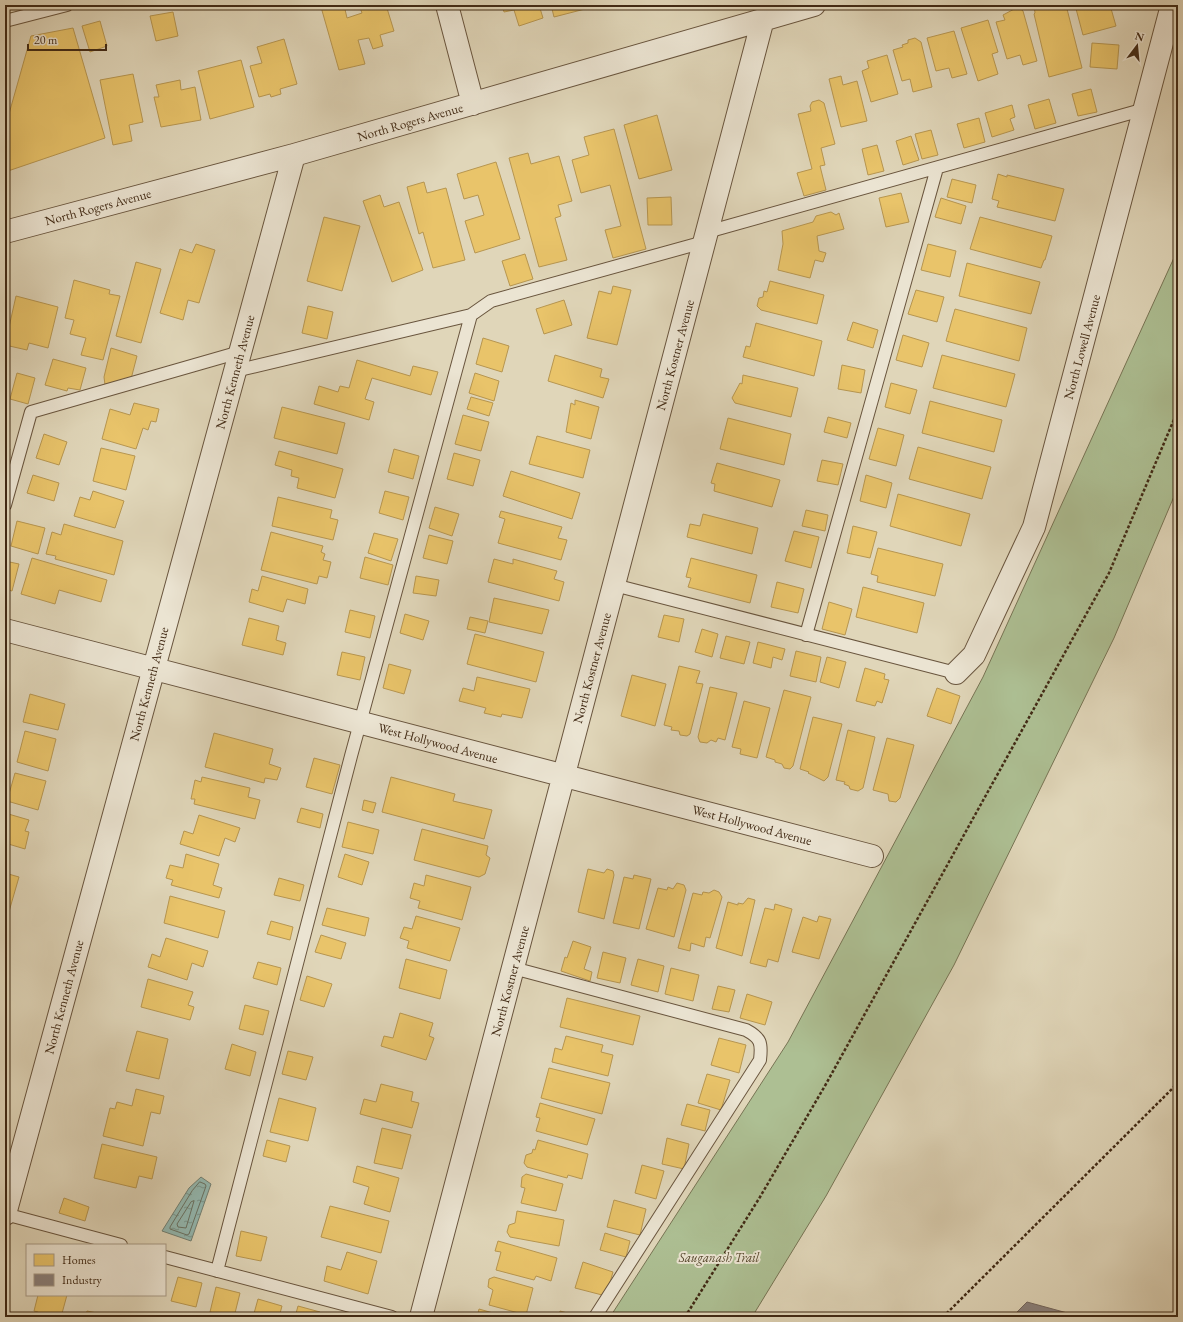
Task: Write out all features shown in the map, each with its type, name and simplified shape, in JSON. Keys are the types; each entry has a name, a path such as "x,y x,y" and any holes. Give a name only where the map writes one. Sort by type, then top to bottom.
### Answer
{"street":[{"path":"447,5 473,104"},
{"name":"North Rogers Avenue","path":"5,232 294,155 814,5"},
{"name":"North Lowell Avenue","path":"956,673 974,655 1034,527 1172,5"},
{"name":"North Kostner Avenue","path":"421,1317 763,19"},
{"name":"North Kenneth Avenue","path":"5,1214 294,155"},
{"name":"West Hollywood Avenue","path":"5,630 872,856"}],"lane":[{"path":"5,21 67,5"},
{"path":"5,506 30,412 238,362 471,315 491,301 937,168 1145,109"},
{"path":"806,635 937,168"},
{"path":"217,1270 360,723 471,315"},
{"path":"614,585 956,673"},
{"path":"513,968 746,1030 756,1036 761,1047 760,1060 595,1317"},
{"path":"5,1214 117,1244"},
{"path":"166,1257 392,1317"}],"path":[{"path":"684,1317 760,1197 826,1084 1110,573 1178,410"},
{"path":"943,1317 1178,1083"}],"green space":[{"name":"Sauganash Trail","path":"1178,249 1178,487 1114,638 954,965 826,1196 752,1317 610,1317 788,1042 983,677"}],"water":[{"path":"201,1177 211,1184 191,1241 162,1231 189,1188"}],"building: Homes":[{"path":"328,5 344,5 347,18 362,13 359,5 386,5 394,31 380,35 383,46 373,49 369,38 358,40 365,64 339,70 321,7"},
{"path":"502,5 539,5 543,18 519,26 514,10 504,12"},
{"path":"551,5 584,5 585,9 554,17"},
{"path":"1034,5 1066,5 1082,68 1049,77 1034,14"},
{"path":"1075,5 1110,5 1116,26 1083,35"},
{"path":"1018,7 1023,11 1037,61 1023,65 1020,55 1007,59 996,22 1005,20 1003,15"},
{"path":"173,12 178,36 156,41 150,16"},
{"path":"988,20 998,52 992,54 998,74 978,81 961,28"},
{"path":"100,21 107,46 90,52 82,26"},
{"path":"73,28 105,138 5,172 5,128 31,36"},
{"path":"954,31 967,74 952,78 949,68 936,71 927,38"},
{"path":"915,38 921,42 932,87 913,92 910,79 902,81 893,50 903,47 902,45 908,43 908,40"},
{"path":"284,39 297,84 280,89 281,94 271,97 270,94 259,97 250,66 262,63 257,47"},
{"path":"1092,43 1119,45 1117,69 1090,67"},
{"path":"887,55 898,94 871,102 862,71 869,68 867,61"},
{"path":"241,60 254,107 210,119 198,71"},
{"path":"133,74 143,122 129,125 132,141 113,145 100,80"},
{"path":"841,76 843,85 857,81 867,121 841,127 829,79"},
{"path":"180,80 181,90 195,87 201,120 161,127 154,97 159,97 156,85"},
{"path":"1091,89 1097,112 1078,116 1072,94"},
{"path":"1049,99 1056,123 1035,129 1028,105"},
{"path":"819,100 824,103 835,144 821,148 825,165 820,166 826,190 804,196 797,173 812,169 798,114 811,111 810,106 812,102"},
{"path":"1012,105 1015,117 1010,119 1014,130 992,137 985,113"},
{"path":"657,115 672,170 639,179 624,125"},
{"path":"979,118 985,142 964,148 957,124"},
{"path":"614,129 646,249 613,258 605,230 621,226 610,185 581,193 572,160 589,155 584,137"},
{"path":"931,130 938,155 922,159 915,134"},
{"path":"911,136 919,160 903,165 896,141"},
{"path":"877,145 884,171 868,175 862,149"},
{"path":"528,153 531,164 559,156 572,201 558,205 561,216 555,218 567,260 539,267 509,158"},
{"path":"496,162 520,239 475,253 465,221 484,215 478,195 464,199 457,174"},
{"path":"998,174 1064,189 1055,221 997,207 999,201 992,199"},
{"path":"952,179 976,185 972,203 947,197"},
{"path":"424,182 427,193 446,188 465,260 433,268 423,232 419,234 407,187"},
{"path":"901,193 909,222 886,227 879,198"},
{"path":"380,195 384,207 399,202 423,270 392,282 363,201"},
{"path":"671,197 672,225 648,225 647,198"},
{"path":"941,198 966,206 961,224 935,217"},
{"path":"831,212 836,215 839,213 844,229 817,236 819,251 826,253 823,262 815,260 810,278 778,270 783,244 782,231 813,222 816,216"},
{"path":"324,217 360,226 342,291 307,281"},
{"path":"980,217 1052,236 1041,268 970,249"},
{"path":"196,244 215,250 199,303 188,300 183,320 160,313 180,249 192,253"},
{"path":"928,244 956,251 950,277 921,270"},
{"path":"525,254 533,279 510,286 502,261"},
{"path":"136,262 161,269 141,343 116,336"},
{"path":"967,263 1040,282 1031,314 959,296"},
{"path":"74,280 110,290 109,294 120,296 103,360 81,355 86,338 70,334 74,320 65,318"},
{"path":"770,281 824,295 817,324 761,310 757,306 759,298 763,297 764,291 767,292"},
{"path":"613,286 631,290 617,345 587,338 599,291 611,294"},
{"path":"916,290 944,297 937,322 908,314"},
{"path":"16,296 58,307 48,348 29,343 27,350 5,345"},
{"path":"564,300 572,325 544,334 536,309"},
{"path":"308,306 333,312 327,339 302,333"},
{"path":"955,309 1027,328 1019,361 946,341"},
{"path":"853,322 878,330 873,348 847,340"},
{"path":"756,323 822,341 814,376 743,357 746,346 750,347"},
{"path":"903,335 929,343 922,367 896,360"},
{"path":"483,338 509,346 502,372 476,364"},
{"path":"111,348 137,356 131,379 105,385 104,377"},
{"path":"555,355 602,369 600,377 609,379 603,398 548,381"},
{"path":"942,355 1015,374 1006,407 933,388"},
{"path":"53,359 86,368 80,390 68,388 67,391 45,385"},
{"path":"357,360 410,376 413,366 438,372 431,395 372,378 365,399 374,402 369,420 314,404 319,386 338,392 340,386 349,388"},
{"path":"842,365 865,370 861,393 838,389"},
{"path":"17,373 35,378 28,404 10,399"},
{"path":"475,373 499,381 494,401 469,393"},
{"path":"743,375 798,388 791,417 735,403 732,398 740,383 742,384"},
{"path":"891,383 917,390 910,414 885,407"},
{"path":"471,397 493,403 489,416 467,409"},
{"path":"575,400 599,407 591,439 566,432 571,403 575,405"},
{"path":"930,401 1002,420 994,452 922,433"},
{"path":"134,403 159,409 156,422 151,421 148,430 143,428 136,449 102,439 110,409 130,415"},
{"path":"282,407 345,423 337,454 274,438"},
{"path":"463,415 489,422 481,451 455,444"},
{"path":"828,417 851,423 847,438 824,432"},
{"path":"728,418 791,434 784,465 720,449"},
{"path":"878,428 904,435 896,466 869,459"},
{"path":"44,434 67,442 59,465 36,458"},
{"path":"537,436 590,450 583,478 529,464"},
{"path":"5,447 10,449 5,465"},
{"path":"918,447 991,467 982,499 909,479"},
{"path":"101,448 135,456 126,490 93,481"},
{"path":"394,449 419,456 413,479 388,472"},
{"path":"279,451 343,469 335,498 297,488 299,478 291,476 292,470 275,465"},
{"path":"454,453 480,460 473,486 447,479"},
{"path":"822,460 843,464 838,485 817,481"},
{"path":"717,463 780,480 772,507 714,491 715,484 711,483"},
{"path":"511,471 580,493 572,519 503,496"},
{"path":"33,475 59,483 54,501 27,493"},
{"path":"866,475 892,483 886,508 860,501"},
{"path":"93,491 124,501 115,528 74,516 80,497 90,500"},
{"path":"385,491 409,497 403,520 379,513"},
{"path":"898,494 970,514 961,546 890,526"},
{"path":"278,497 332,510 330,518 338,520 333,540 272,526"},
{"path":"435,507 459,514 452,536 429,528"},
{"path":"806,510 828,515 825,531 802,526"},
{"path":"501,511 562,527 558,538 567,540 561,560 498,543 505,519 499,517"},
{"path":"703,514 758,528 752,554 687,537 690,524 700,526"},
{"path":"17,521 45,528 38,554 11,546"},
{"path":"64,524 123,541 114,575 55,559 56,556 46,554 52,532 61,535"},
{"path":"853,526 877,532 870,558 847,553"},
{"path":"794,531 819,537 811,568 785,561"},
{"path":"271,532 323,546 321,552 325,554 323,560 331,562 327,578 319,576 317,584 261,570"},
{"path":"374,533 398,539 391,561 368,553"},
{"path":"429,535 453,541 447,564 423,558"},
{"path":"878,548 943,564 935,596 877,582 878,576 871,574"},
{"path":"365,557 393,565 388,585 360,578"},
{"path":"32,558 107,580 101,602 59,590 55,604 21,594"},
{"path":"691,558 757,575 750,603 688,587 691,578 686,577"},
{"path":"494,559 513,564 513,559 557,571 554,579 564,582 559,601 488,582"},
{"path":"5,561 19,564 12,591 5,589"},
{"path":"262,576 308,589 305,604 287,599 283,612 249,602 252,589 258,591"},
{"path":"416,576 439,580 436,596 413,593"},
{"path":"777,582 804,589 798,613 771,607"},
{"path":"863,587 924,603 917,633 856,617"},
{"path":"494,598 549,610 542,634 489,622"},
{"path":"829,602 852,609 845,635 822,629"},
{"path":"350,610 375,616 370,638 345,632"},
{"path":"405,614 429,621 423,640 400,633"},
{"path":"664,615 684,619 679,642 658,637"},
{"path":"470,617 488,621 485,633 467,629"},
{"path":"249,618 279,626 276,640 286,643 283,655 242,645"},
{"path":"702,629 718,634 712,657 695,652"},
{"path":"475,634 544,652 536,682 467,664"},
{"path":"726,636 750,642 744,664 720,658"},
{"path":"758,642 785,649 782,660 773,657 771,668 753,663"},
{"path":"796,651 821,657 816,682 790,676"},
{"path":"342,652 365,657 360,680 337,675"},
{"path":"827,657 846,662 839,688 820,682"},
{"path":"389,664 411,670 404,694 383,688"},
{"path":"679,666 700,671 696,683 703,684 690,734 687,736 680,735 679,731 671,730 672,727 664,725"},
{"path":"865,668 885,674 884,679 889,680 882,703 877,701 875,706 856,701"},
{"path":"632,675 666,684 655,726 621,716"},
{"path":"477,677 530,689 522,718 502,714 501,717 484,713 486,708 459,701 463,688 474,691"},
{"path":"710,687 737,693 725,740 718,738 716,742 711,740 707,743 700,742 698,737"},
{"path":"937,688 960,696 951,724 927,716"},
{"path":"784,690 811,697 793,766 790,769 784,768 782,764 766,757"},
{"path":"30,694 65,704 58,730 23,722"},
{"path":"744,701 770,708 757,758 740,754 741,749 732,747"},
{"path":"813,717 842,724 828,777 824,781 808,773 809,772 800,769"},
{"path":"848,730 875,737 863,788 858,791 850,789 849,786 844,784 845,782 836,780"},
{"path":"25,731 56,739 48,771 17,762"},
{"path":"214,733 273,749 269,764 281,768 277,780 265,778 264,783 205,767"},
{"path":"887,738 914,745 900,798 896,802 889,801 888,794 873,790"},
{"path":"314,758 340,765 332,794 306,787"},
{"path":"15,773 46,781 38,810 7,801"},
{"path":"202,777 250,788 248,797 260,800 255,819 194,804 195,799 191,799 195,780 201,782"},
{"path":"391,777 455,794 453,801 492,810 484,839 382,812"},
{"path":"364,800 376,803 373,813 362,810"},
{"path":"301,808 323,814 320,828 297,822"},
{"path":"5,813 29,820 25,831 29,832 25,849 5,843"},
{"path":"199,815 240,828 235,842 225,838 219,856 180,844 184,831 193,834"},
{"path":"348,822 379,830 373,854 342,847"},
{"path":"422,829 488,846 486,855 490,858 485,874 479,877 414,860"},
{"path":"186,854 219,864 213,885 222,888 219,898 171,885 173,880 166,878 170,865 183,868"},
{"path":"345,854 369,862 362,885 338,877"},
{"path":"588,869 604,873 607,869 613,871 614,875 604,919 578,912"},
{"path":"5,873 19,877 8,915 5,915"},
{"path":"426,875 471,887 462,920 418,908 420,901 410,898 414,883 424,886"},
{"path":"634,875 651,879 639,929 613,923 624,877 633,879"},
{"path":"279,878 304,885 300,901 274,895"},
{"path":"677,883 684,885 686,890 674,937 646,929 658,888 667,890 668,887 673,889"},
{"path":"714,890 719,892 722,897 710,938 706,937 704,947 691,943 690,951 678,948 693,893 702,895 703,892 709,893"},
{"path":"170,896 225,911 218,938 164,923"},
{"path":"748,898 755,900 742,956 716,948 728,902 738,905 738,903 743,904"},
{"path":"775,904 792,909 778,962 768,959 766,967 750,963 765,908 774,910"},
{"path":"327,908 369,918 365,936 322,925"},
{"path":"416,916 460,928 450,961 407,948 409,941 400,938 404,927 412,929"},
{"path":"819,916 831,919 819,959 792,952 803,917 817,922"},
{"path":"271,921 293,927 290,940 267,934"},
{"path":"321,935 346,943 341,959 315,952"},
{"path":"166,938 208,951 203,967 192,963 187,980 148,967 152,954 160,957"},
{"path":"573,941 591,947 584,969 592,972 590,981 561,971 565,957 567,958"},
{"path":"603,952 626,958 620,983 597,978"},
{"path":"406,959 447,970 440,999 399,988"},
{"path":"638,959 664,966 658,992 631,985"},
{"path":"258,962 281,968 277,985 253,978"},
{"path":"671,968 699,975 693,1001 665,994"},
{"path":"307,976 332,984 324,1007 300,1000"},
{"path":"148,979 193,992 188,1005 194,1007 190,1020 141,1007"},
{"path":"718,986 735,990 729,1012 712,1009"},
{"path":"747,994 772,1002 765,1025 740,1018"},
{"path":"567,998 640,1016 633,1045 560,1027"},
{"path":"245,1005 269,1011 263,1035 239,1029"},
{"path":"400,1013 433,1023 429,1036 434,1038 426,1060 381,1046 384,1036 393,1038"},
{"path":"137,1031 168,1039 159,1079 126,1071"},
{"path":"566,1036 603,1045 601,1052 613,1055 608,1076 552,1062 555,1048 562,1050"},
{"path":"719,1038 746,1045 739,1073 711,1065"},
{"path":"232,1044 256,1052 250,1076 225,1069"},
{"path":"288,1051 313,1057 306,1080 282,1074"},
{"path":"549,1068 610,1083 602,1114 541,1098"},
{"path":"707,1074 730,1080 721,1110 698,1103"},
{"path":"381,1084 413,1092 411,1101 419,1103 412,1128 360,1114 364,1099 376,1102"},
{"path":"136,1089 164,1096 160,1114 151,1112 143,1146 103,1136 110,1108 115,1109 117,1102 132,1106"},
{"path":"279,1098 316,1108 308,1141 270,1132"},
{"path":"540,1103 595,1119 587,1145 536,1131 540,1118 536,1117"},
{"path":"687,1104 710,1110 705,1131 681,1125"},
{"path":"382,1128 411,1135 402,1169 374,1163"},
{"path":"667,1138 689,1144 684,1169 662,1164"},
{"path":"267,1140 290,1146 286,1162 263,1156"},
{"path":"538,1140 588,1154 582,1179 568,1175 567,1178 527,1167 524,1163 526,1155 532,1153 533,1149 535,1150"},
{"path":"102,1144 157,1157 152,1179 139,1176 136,1188 94,1178"},
{"path":"642,1165 664,1171 656,1199 635,1193"},
{"path":"357,1166 399,1178 390,1212 364,1204 369,1187 353,1182"},
{"path":"526,1174 563,1184 556,1211 521,1203 525,1188 521,1187 522,1177"},
{"path":"64,1198 89,1207 85,1221 59,1213"},
{"path":"614,1200 646,1209 640,1235 607,1227"},
{"path":"330,1206 389,1221 381,1253 321,1237"},
{"path":"517,1211 564,1220 559,1246 510,1237 507,1232 509,1225 515,1223"},
{"path":"241,1231 267,1237 261,1261 236,1256"},
{"path":"605,1233 630,1241 626,1257 600,1250"},
{"path":"498,1241 557,1258 551,1281 536,1276 534,1280 496,1270 501,1252 495,1251"},
{"path":"347,1252 377,1261 368,1294 324,1281 327,1266 341,1270"},
{"path":"583,1262 613,1272 606,1296 575,1288"},
{"path":"178,1277 202,1283 196,1307 171,1301"},
{"path":"494,1277 533,1288 526,1315 489,1305 493,1290 488,1287 489,1279"},
{"path":"216,1287 240,1293 234,1317 210,1312"},
{"path":"38,1296 67,1296 61,1317 36,1317 38,1312 34,1311"},
{"path":"258,1299 282,1306 279,1317 253,1317"},
{"path":"298,1306 320,1312 319,1317 295,1317"},
{"path":"479,1309 507,1317 477,1317"},
{"path":"87,1311 107,1315 106,1317 85,1317"},
{"path":"560,1311 582,1317 559,1317"}],"building: Industry":[{"path":"1027,1302 1082,1317 1012,1317"}]}
